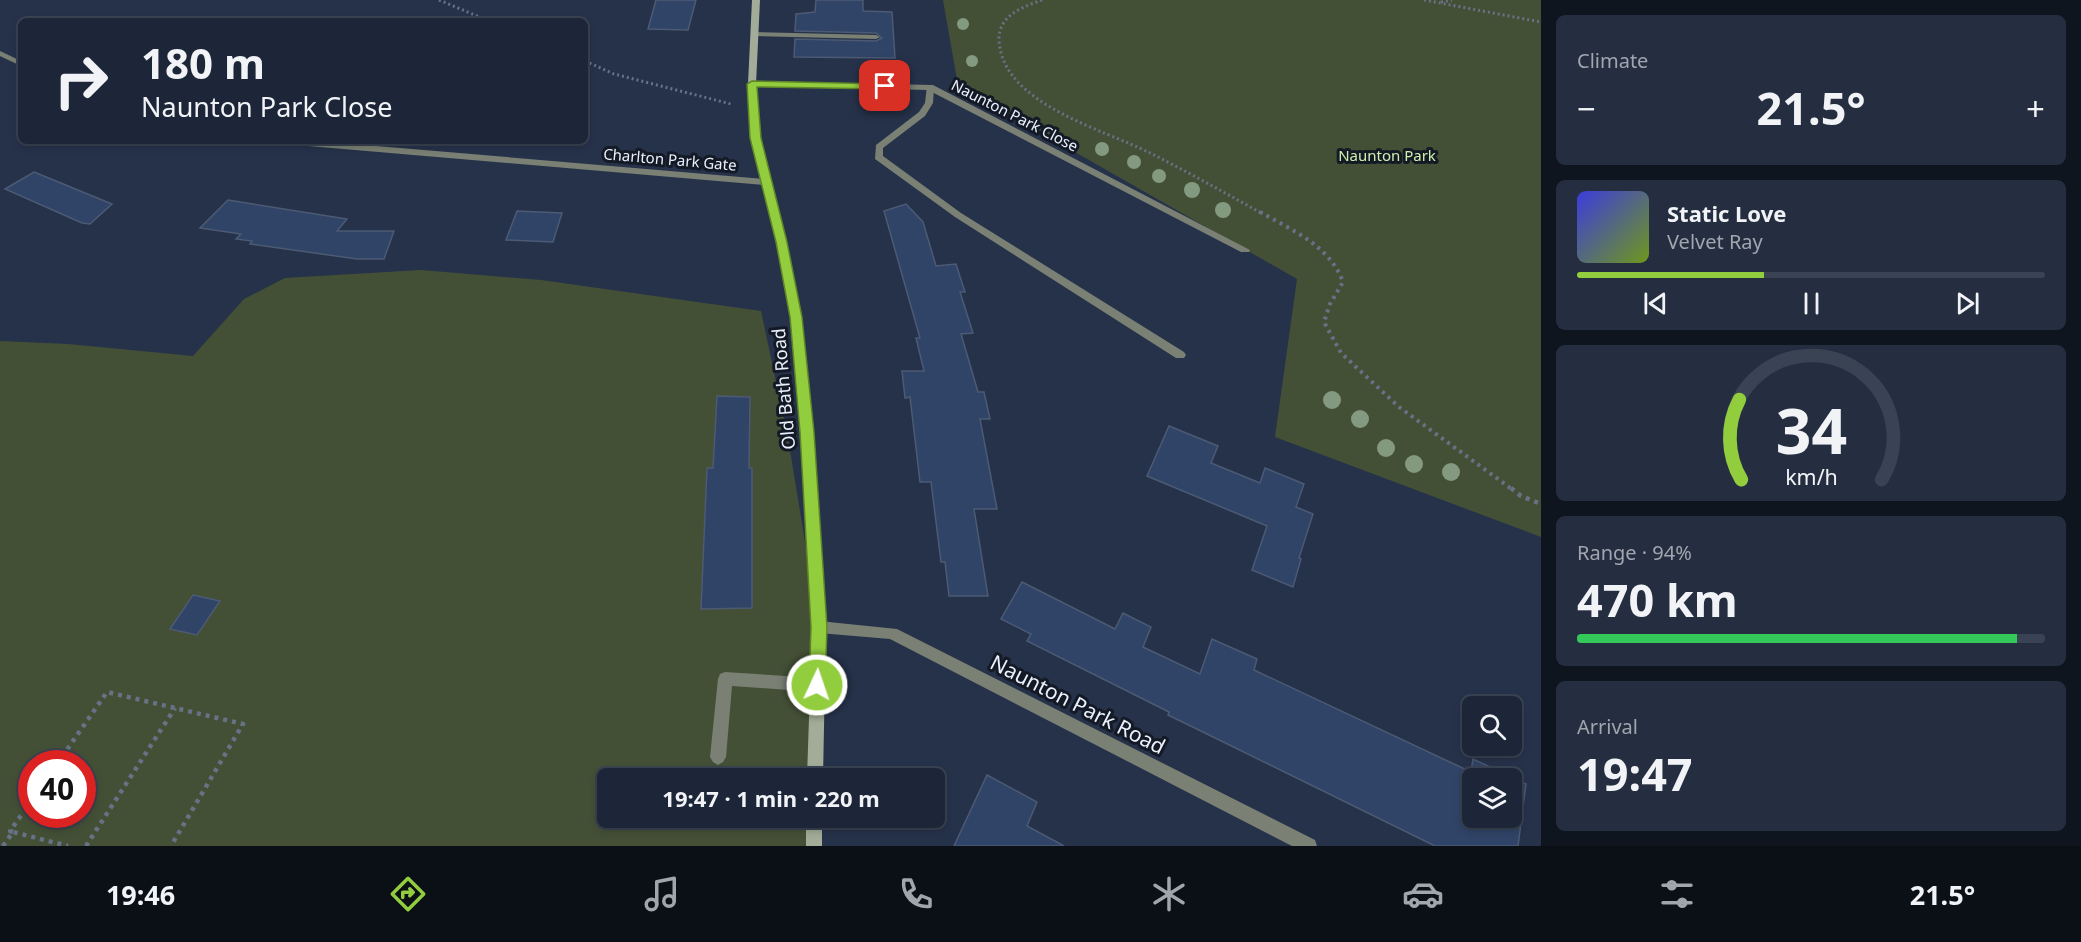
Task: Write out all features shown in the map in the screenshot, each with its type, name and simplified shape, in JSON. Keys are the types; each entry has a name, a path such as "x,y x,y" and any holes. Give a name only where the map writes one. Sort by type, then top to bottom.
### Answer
{"street":[{"name":"Old Bath Road","path":"756,0 752,84 755,138 782,242 796,317 807,432 819,627 815,768"},
{"path":"753,34 876,37"},
{"path":"0,53 18,62"},
{"name":"Naunton Park Close","path":"752,84 930,87 1245,250"},
{"path":"930,87 929,103 922,114 879,147 878,157 958,214 1180,356"},
{"name":"Charlton Park Gate","path":"320,144 765,182"},
{"name":"Naunton Park Road","path":"819,627 892,633 1309,846"},
{"path":"718,757 725,679 817,685"},
{"path":"813,846 814,828"}],"path":[{"path":"439,0 482,18"},
{"path":"1424,0 1464,9 1518,15 1541,22"},
{"path":"1430,1 1452,0"},
{"path":"588,62 614,74 754,111"},
{"path":"67,750 107,692 243,724 171,846"},
{"path":"86,846 175,708"},
{"path":"13,832 10,831 18,820"},
{"path":"3,846 13,832"},
{"path":"13,832 68,846"}],"green space":[{"name":"Naunton Park","path":"943,0 1541,0 1541,537 1275,437 1297,279 958,85"},
{"path":"421,270 541,280 761,311 788,438 819,627 815,768 597,768 597,828 814,828 814,846 0,846 0,341 68,344 193,356 244,299 285,278"}],"building":[{"path":"656,0 696,0 688,30 648,29"},
{"path":"816,0 863,0 863,11 892,12 895,58 794,57 795,39 876,41 882,38 876,33 795,31 796,14 815,12"},
{"path":"34,172 112,204 90,224 82,223 5,189"},
{"path":"228,200 347,219 337,231 394,231 384,259 357,259 250,244 252,241 236,239 241,234 200,228"},
{"path":"906,204 923,222 936,266 956,264 965,292 960,292 973,333 961,334 978,392 984,392 990,419 980,419 997,509 974,509 988,596 949,596 945,562 941,562 931,482 920,482 910,397 905,398 902,371 924,371 916,338 920,338 884,211"},
{"path":"517,211 562,213 553,242 506,240"},
{"path":"717,396 750,397 752,608 701,609 707,468 713,468"},
{"path":"1169,426 1218,446 1211,463 1260,483 1265,468 1304,484 1296,507 1313,514 1299,558 1301,559 1293,587 1252,570 1267,526 1147,476"},
{"path":"1022,582 1115,629 1123,613 1151,627 1143,647 1200,674 1212,639 1257,659 1254,670 1462,768 1462,828 1520,828 1518,846 1435,846 1168,715 1169,712 1027,641 1031,634 1001,619"},
{"path":"193,595 220,601 197,635 170,629"},
{"path":"1473,759 1492,768 1472,768"},
{"path":"987,775 1037,802 1027,826 1064,846 954,846"},
{"path":"1522,782 1526,784 1522,815"}],"route":[{"path":"817,685 819,627 807,432 796,317 782,242 755,138 752,84 885,86"}]}
